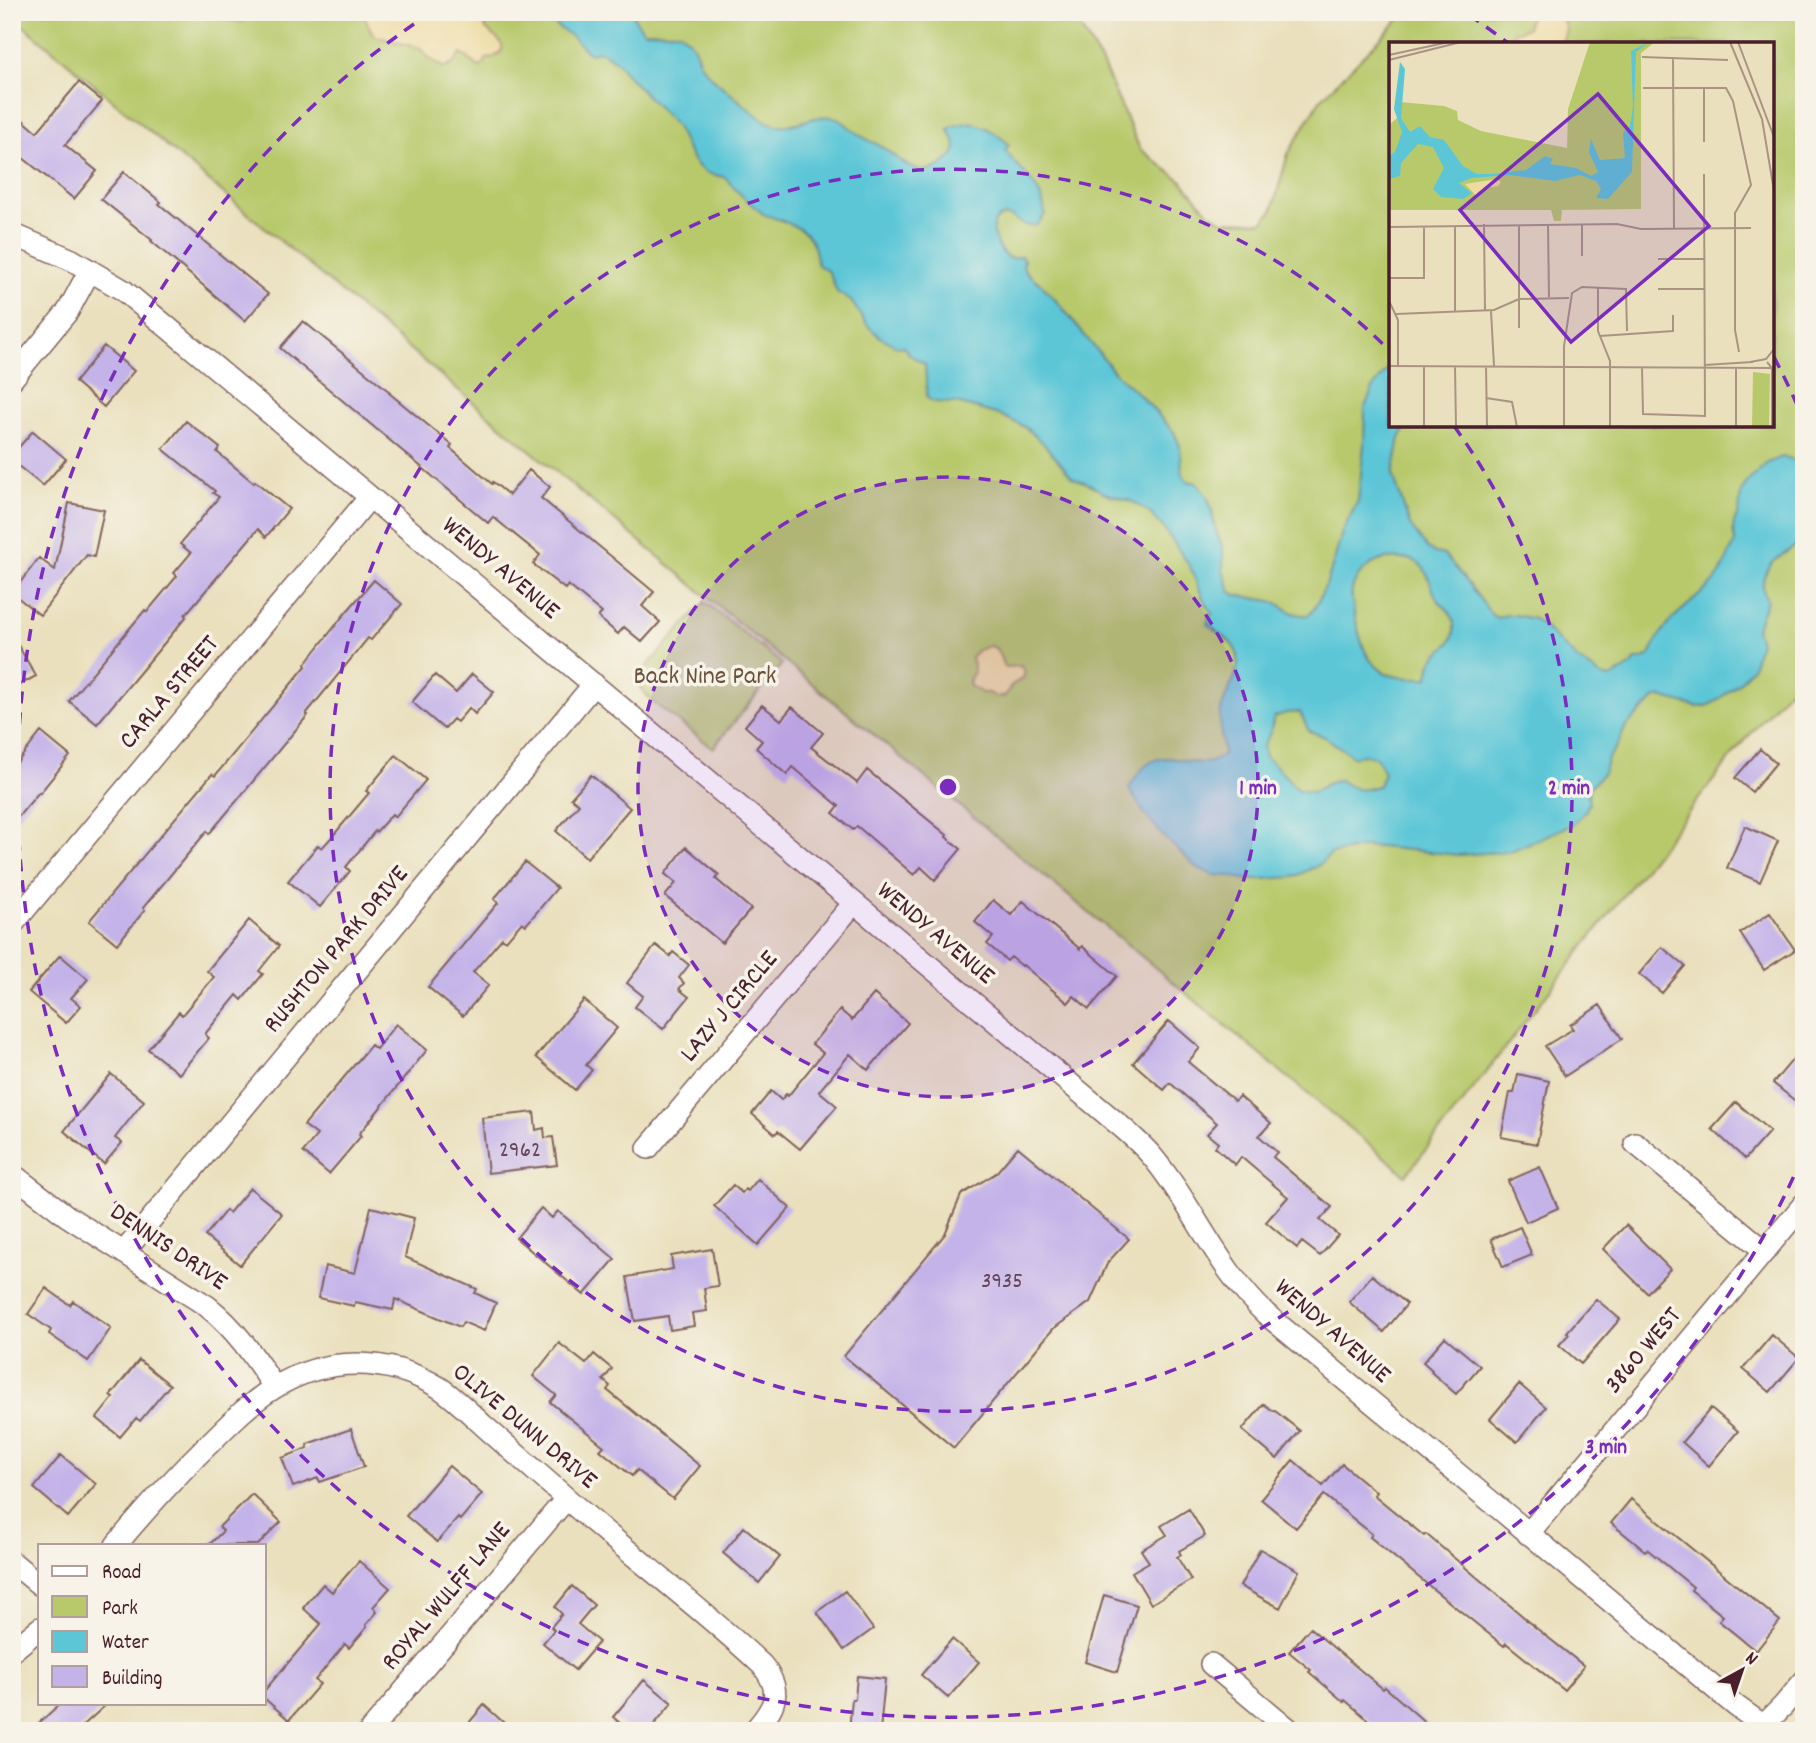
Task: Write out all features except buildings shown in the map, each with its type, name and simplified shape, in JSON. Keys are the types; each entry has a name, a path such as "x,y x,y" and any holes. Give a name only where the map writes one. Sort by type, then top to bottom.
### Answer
{"street":[{"name":"WENDY AVENUE","path":"12,234 72,260 123,290 1138,1142 1164,1172 1216,1253 1252,1300 1279,1326 1764,1729"},
{"path":"12,379 68,312 90,270"},
{"name":"CARLA STREET","path":"12,925 370,497"},
{"name":"RUSHTON PARK DRIVE","path":"124,1252 594,684"},
{"name":"LAZY J CIRCLE","path":"648,1148 854,903"},
{"path":"1635,1143 1765,1251"},
{"name":"DENNIS DRIVE","path":"12,1174 67,1216 221,1317 234,1330 275,1387"},
{"name":"3860 WEST","path":"1528,1534 1804,1204"},
{"name":"OLIVE DUNN DRIVE","path":"117,1544 192,1458 242,1412 275,1387 326,1366 350,1363 373,1364 417,1376 460,1404 566,1499 751,1655 770,1676 776,1688 768,1712 754,1731"},
{"name":"ROYAL WULFF LANE","path":"370,1731 566,1499"},
{"path":"12,1562 38,1583"},
{"path":"12,1651 38,1630"},
{"path":"1211,1664 1291,1731"},
{"path":"1764,1729 1804,1681"}],"green space":[{"path":"12,12 1071,12 1102,63 1140,149 1183,182 1208,212 1223,221 1262,222 1272,211 1288,154 1320,100 1406,12 1804,12 1804,672 1740,746 1406,1175 567,481 12,16"},
{"name":"Back Nine Park","path":"705,602 782,664 713,748 654,703 634,681"}],"sand":[{"path":"209,12 255,12 242,22 220,18"},
{"path":"361,12 488,12 485,28 499,40 502,48 497,55 486,59 480,67 461,54 453,64 445,68 430,59 420,48 375,36"},
{"path":"1537,12 1565,12 1562,18 1566,29 1563,40 1509,42 1514,32 1527,28 1529,18"},
{"path":"988,646 998,651 1005,667 1021,666 1025,672 1023,678 1012,685 1004,697 982,693 970,686 969,681 974,671 971,657"}],"water":[{"path":"542,12 632,12 644,31 680,32 693,46 700,63 716,82 764,120 773,124 791,125 816,118 836,118 915,169 932,170 951,157 956,146 948,129 956,125 980,125 1002,139 1009,145 1005,150 1040,194 1045,214 1037,225 1023,224 1009,216 1001,217 996,221 993,232 998,246 1010,258 1021,256 1026,272 1061,306 1116,374 1142,397 1174,432 1180,446 1183,476 1188,481 1197,483 1208,498 1223,549 1223,570 1230,591 1236,595 1275,602 1301,615 1309,615 1314,609 1326,585 1342,532 1358,501 1365,407 1373,388 1389,368 1389,427 1407,427 1400,438 1393,475 1410,525 1428,549 1444,555 1456,568 1493,616 1498,618 1515,615 1534,619 1577,659 1601,676 1611,678 1632,665 1636,659 1650,655 1659,636 1672,619 1714,582 1735,542 1733,530 1739,512 1741,492 1748,481 1767,463 1782,457 1789,458 1804,467 1804,541 1779,558 1766,571 1763,589 1767,600 1756,630 1760,642 1752,668 1739,683 1707,706 1697,707 1656,698 1626,726 1608,758 1603,773 1590,787 1589,803 1585,812 1573,824 1511,851 1459,855 1365,847 1331,854 1319,865 1294,877 1249,880 1213,875 1196,867 1165,838 1144,813 1129,789 1141,771 1152,761 1164,758 1211,762 1223,755 1220,717 1223,702 1238,667 1238,658 1228,640 1207,623 1212,613 1189,565 1163,527 1149,512 1133,502 1102,492 1073,478 1044,444 1025,427 982,410 956,403 934,402 927,398 925,364 910,355 903,346 898,347 880,337 867,325 851,301 837,292 829,272 817,264 811,239 794,226 764,214 726,178 707,173 699,167 674,124 617,62 598,51 587,52","holes":["1386,559 1402,559 1422,566 1435,596 1450,612 1454,622 1452,638 1430,665 1427,678 1394,676 1378,668 1366,652 1354,614 1352,590 1364,570","1300,712 1309,731 1325,737 1354,757 1366,754 1377,758 1384,773 1379,785 1358,789 1339,780 1313,792 1298,790 1265,757 1263,747 1274,717"]}]}
